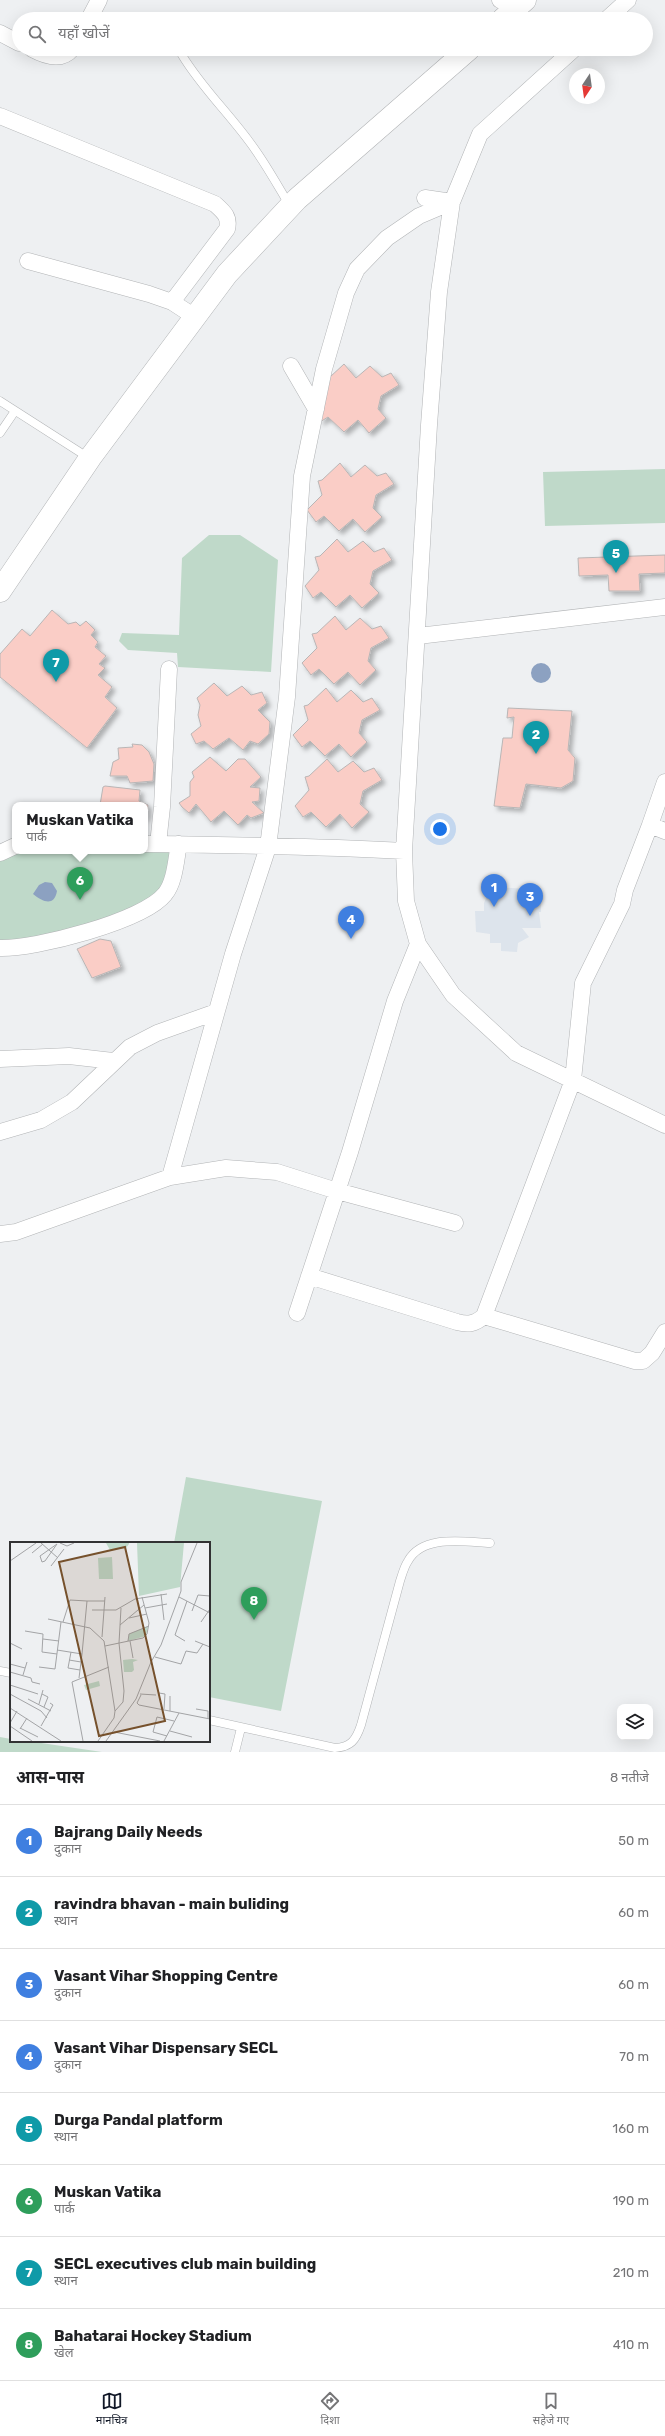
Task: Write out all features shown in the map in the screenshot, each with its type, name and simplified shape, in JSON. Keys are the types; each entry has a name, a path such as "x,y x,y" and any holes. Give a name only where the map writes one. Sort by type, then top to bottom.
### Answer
{"main road":[{"path":"0,591 90,458 227,274 290,207 461,56"}],"street":[{"path":"93,12 99,0"},
{"path":"615,12 628,0"},
{"path":"0,33 12,39"},
{"path":"566,56 480,134 452,202 439,292 430,402 418,636 404,851 406,901 418,944 453,995 516,1053 665,1125"},
{"path":"0,116 215,204 223,211 228,217 227,230 172,302"},
{"path":"425,198 452,202"},
{"path":"170,1177 216,1012 268,847 287,696 302,476 316,409 346,293 357,269 387,238 419,216 452,202"},
{"path":"28,261 172,302 195,317"},
{"path":"291,366 316,409"},
{"path":"418,636 665,606"},
{"path":"169,669 162,806 152,844 268,847 307,845 404,851"},
{"path":"309,1276 457,1322 467,1324 477,1322 484,1316 573,1080 583,983 622,904 624,890 650,825 665,782"},
{"path":"650,825 665,831"},
{"path":"0,948 14,948 70,938 152,906 166,894 173,875 179,844"},
{"path":"0,853 12,847"},
{"path":"297,1313 337,1191 395,1001 418,944"},
{"path":"0,1132 54,1114 72,1102 113,1061 130,1047 156,1033 216,1012"},
{"path":"0,1059 68,1056 113,1061"},
{"path":"0,1234 16,1232 170,1177 226,1168 277,1172 337,1191 455,1223"},
{"path":"484,1316 624,1358 643,1361 652,1353 665,1332"}],"lane":[{"path":"183,56 195,77 214,96 256,150 290,207"},
{"path":"0,401 90,458"},
{"path":"0,433 15,411"},
{"path":"210,1720 335,1748 345,1747 352,1743 361,1726 400,1581 408,1559 424,1547 443,1541 490,1543"},
{"path":"0,1671 10,1673"},
{"path":"235,1752 241,1728"}],"shaded area":[{"path":"496,887 526,889 541,903 541,912 539,912 541,928 522,928 529,937 518,943 517,952 501,951 501,943 490,943 490,934 476,932 475,911 484,911 484,903 487,896 497,895"}],"green space":[{"path":"665,469 665,523 545,526 543,472"},
{"path":"209,535 240,535 278,560 271,672 178,667 177,653 128,650 119,641 122,633 179,635 182,558"},
{"path":"179,844 173,875 153,906 0,948 0,853 12,851 12,854 148,854 148,850"},
{"path":"186,1477 322,1501 281,1711 210,1697 210,1542 174,1542"},
{"path":"0,1737 10,1739 10,1742 35,1742 102,1752 0,1752"}],"water":[{"path":"541,663 548,666 551,673 548,680 541,683 534,680 531,673 534,666"},
{"path":"45,882 52,883 57,891 56,896 48,902 33,894 39,885"}],"building":[{"path":"344,364 356,378 370,366 382,377 391,373 399,385 381,396 378,409 386,418 369,433 358,420 344,432 328,417 320,422 330,377"},
{"path":"340,463 351,477 365,465 377,476 386,473 394,484 376,495 373,508 382,517 365,532 353,519 339,531 324,516 316,522 307,510 322,495 318,481 322,480"},
{"path":"337,539 348,552 363,541 374,552 384,548 392,560 373,571 370,584 379,593 362,608 350,595 336,607 321,592 313,598 305,586 319,570 315,557 320,556"},
{"path":"665,555 665,573 639,574 640,591 609,591 608,575 579,576 578,558"},
{"path":"52,610 68,624 76,622 80,626 86,621 95,630 91,635 98,642 95,647 106,656 99,664 105,668 98,675 112,687 105,697 117,708 87,748 0,677 0,654 22,629 30,636"},
{"path":"335,616 346,630 360,618 372,629 381,626 389,638 371,648 368,661 376,670 360,685 348,672 334,684 319,669 311,675 302,663 317,648 312,634 317,633"},
{"path":"214,683 227,696 242,686 251,695 262,692 267,703 258,710 270,722 269,734 258,744 250,741 243,750 229,738 213,749 204,741 196,744 191,734 201,726 198,715 200,705 197,698"},
{"path":"326,688 337,702 351,690 363,702 372,698 380,710 362,720 359,733 367,742 351,757 339,744 325,756 310,741 302,747 293,735 308,720 304,706 308,705"},
{"path":"508,708 572,711 568,750 575,758 573,781 561,788 526,784 520,808 494,806 503,738 512,738 514,717 507,718"},
{"path":"132,744 142,745 149,752 154,764 153,781 130,783 127,776 110,776 113,762 119,759 118,748 133,747"},
{"path":"210,757 226,771 238,759 245,759 261,777 250,787 260,788 259,801 252,802 264,813 251,818 247,815 238,825 224,811 211,822 196,804 189,813 182,807 179,803 190,796 190,782 194,777 192,772"},
{"path":"327,759 338,772 353,761 364,772 374,768 382,780 363,791 360,804 369,812 352,828 340,814 326,827 311,812 303,817 295,806 309,790 305,777 309,776"},
{"path":"103,787 140,790 139,801 141,802 100,802"},
{"path":"100,939 111,941 121,967 92,978 77,949"}],"place":[{"name":"Durga Pandal platform","path":"616,573"},
{"name":"SECL executives club main building","path":"56,682"},
{"name":"ravindra bhavan - main buliding","path":"536,754"},
{"name":"Muskan Vatika","path":"80,900"},
{"name":"Bajrang Daily Needs","path":"494,907"},
{"name":"Vasant Vihar Shopping Centre","path":"530,916"},
{"name":"Vasant Vihar Dispensary SECL","path":"351,939"},
{"name":"Bahatarai Hockey Stadium","path":"254,1620"}]}
